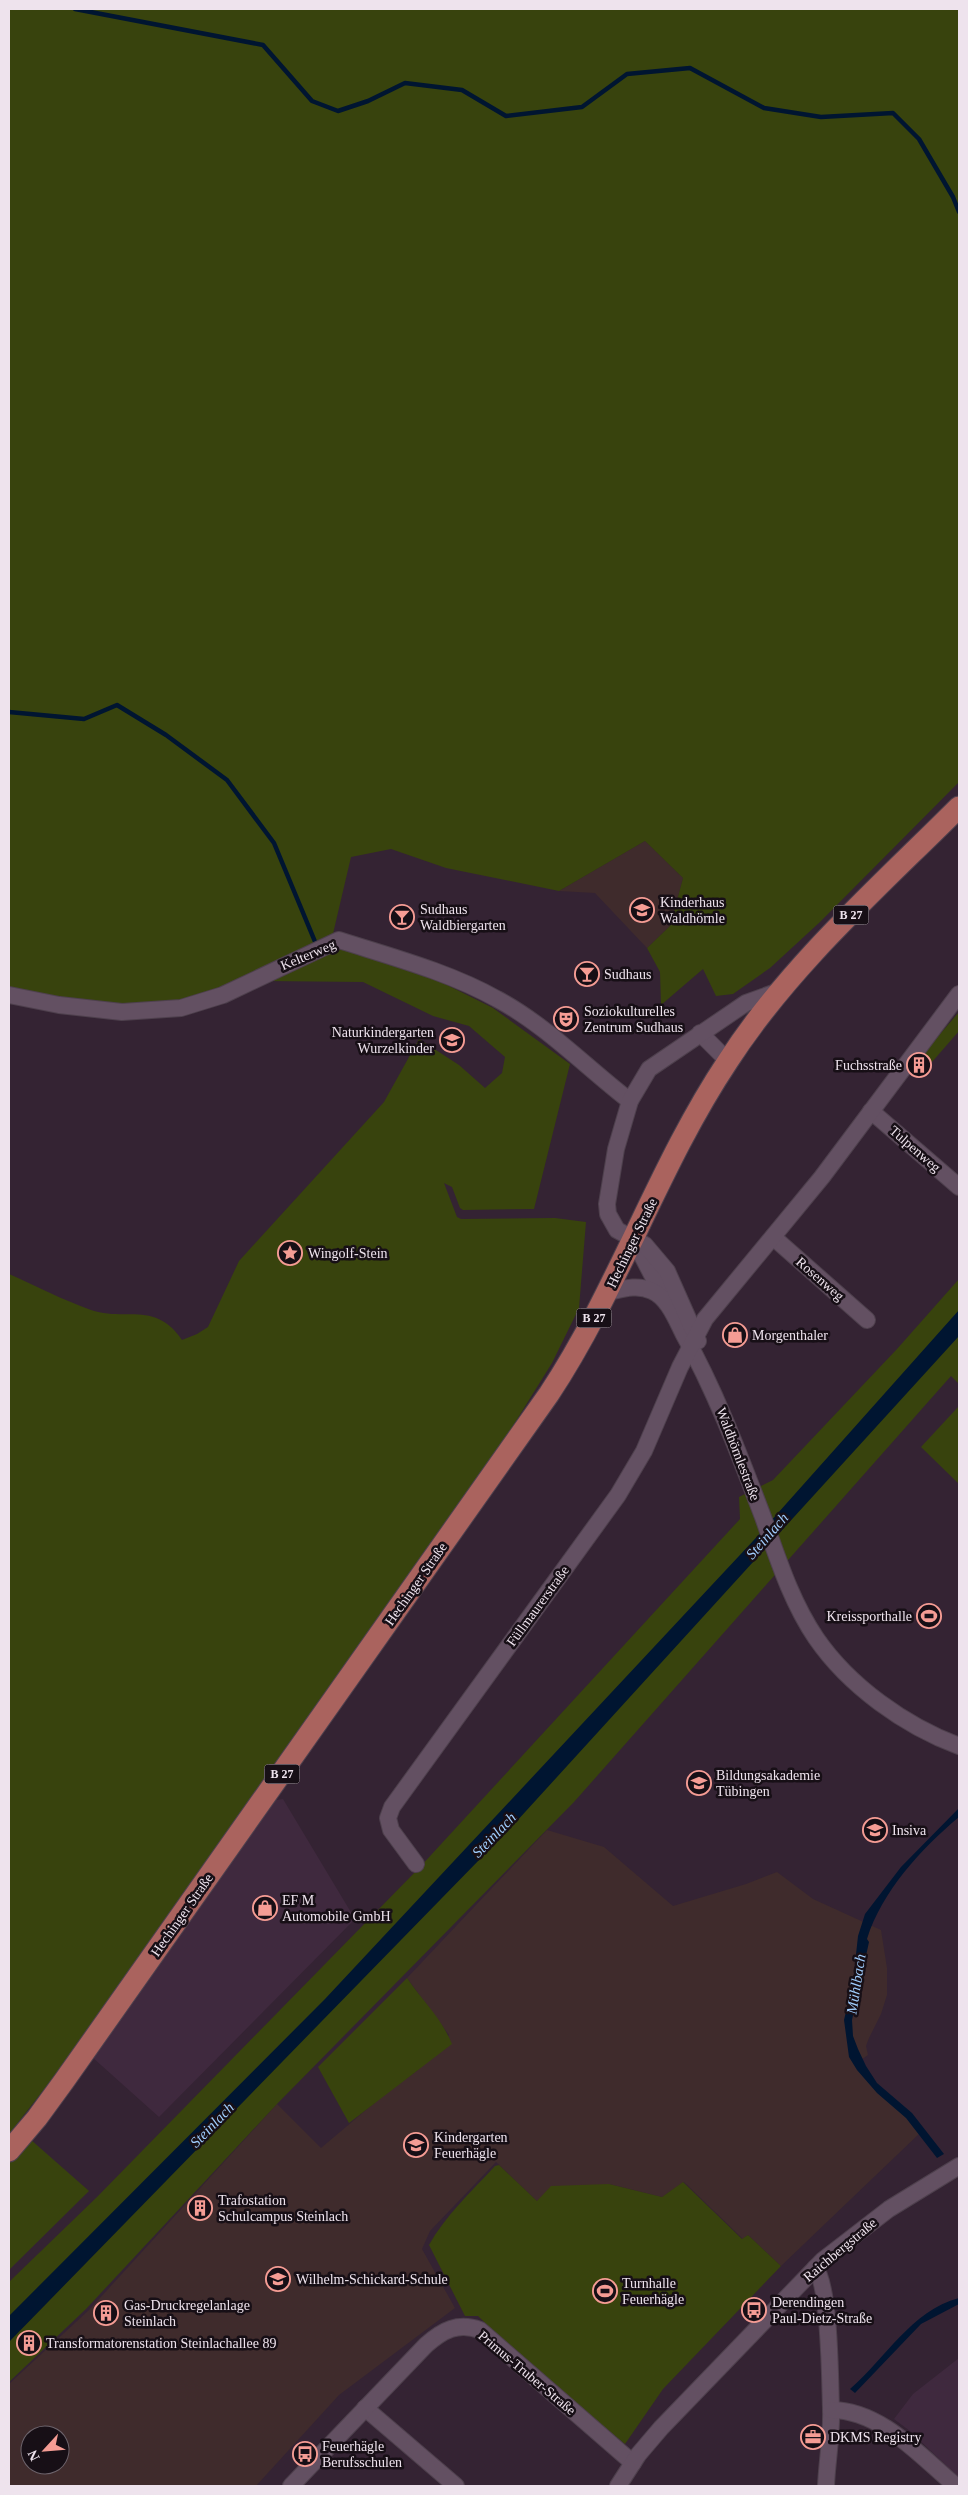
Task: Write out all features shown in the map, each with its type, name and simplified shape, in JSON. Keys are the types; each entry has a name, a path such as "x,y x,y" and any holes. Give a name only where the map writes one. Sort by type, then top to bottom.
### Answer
{"main road":[{"name":"Hechinger Straße","path":"9,2151 37,2118 64,2081 510,1452 565,1370 608,1292 688,1130 728,1060 780,991 959,807"}],"street":[{"name":"Kelterweg","path":"9,995 60,1005 122,1012 181,1008 223,995 339,940 442,975 497,999 536,1025 630,1102"},
{"path":"630,1102 649,1069 754,998 780,991"},
{"path":"694,1341 705,1319 773,1238 959,994"},
{"path":"700,1033 728,1060"},
{"name":"Waldhörnlestraße","path":"630,1102 616,1149 607,1204 608,1214 617,1230 645,1244 667,1271 790,1591 808,1626 840,1668 863,1689 914,1724 959,1746"},
{"name":"Tulpenweg","path":"871,1111 959,1187"},
{"name":"Rosenweg","path":"773,1238 867,1320"},
{"path":"634,1240 668,1305"},
{"name":"Waldhörnlestraße","path":"608,1292 631,1287 653,1291 668,1305 694,1341"},
{"name":"Füllmaurerstraße","path":"416,1864 391,1830 388,1818 392,1807 618,1495 644,1451 694,1341"},
{"name":"Raichbergstraße","path":"618,2486 632,2463 661,2428 815,2268 889,2209 959,2166"},
{"path":"815,2268 823,2286 826,2310 831,2410 826,2486"},
{"name":"Primus-Truber-Straße","path":"291,2486 436,2337 448,2329 470,2327 480,2330 632,2463"},
{"path":"365,2408 456,2486"},
{"path":"831,2410 848,2410 866,2416 892,2432 956,2486"}],"shaded area":[{"name":"Kinderhaus Waldhörnle","path":"645,841 683,878 670,926 647,948 595,893 559,891"},
{"path":"283,1799 355,1919 159,2117 92,2057 276,1800"},
{"path":"547,1830 604,1847 673,1906 746,1884 777,1872 813,1899 881,1930 887,1968 887,1995 881,2014 866,2046 868,2055 858,2062 921,2132 781,2266 748,2235 743,2239 684,2182 662,2197 609,2184 537,2201 496,2162 430,2231 422,2249 455,2308 339,2395 256,2486 9,2486 9,2384 89,2310 277,2104 321,2148 385,2094 418,2070 449,2035 407,1978"},
{"path":"959,2358 959,2478 910,2431 894,2419 913,2394"}],"green space":[{"path":"9,9 959,9 959,782 820,922 770,968 733,994 716,996 703,969 661,1005 660,972 647,948 670,926 683,878 645,841 559,891 446,868 391,849 351,857 332,938 222,989 184,1000 141,1005 74,1000 9,989"},
{"path":"342,949 441,982 493,1008 570,1064 534,1209 463,1210 460,1208 452,1187 444,1183 457,1217 461,1219 555,1218 586,1222 579,1308 552,1363 506,1437 56,2074 9,2134 9,1274 91,1310 116,1314 139,1314 161,1320 172,1328 182,1340 197,1334 208,1327 239,1261 384,1102 419,1039 459,1065 485,1088 502,1073 505,1057 469,1026 433,1016 363,982 265,981"},
{"path":"959,1012 959,1031 932,1062 923,1054"},
{"path":"959,1279 959,1384 951,1376 574,1802 277,2104 86,2309 9,2382 9,2282 97,2197 420,1867 740,1519 739,1497 773,1480 897,1349"},
{"path":"959,1406 959,1484 921,1447"},
{"path":"407,1978 437,2018 452,2044 349,2123 318,2067"},
{"path":"30,2139 89,2191 9,2270 9,2162"},
{"name":"Turnhalle Feuerhägle","path":"499,2165 537,2201 551,2186 609,2184 662,2197 683,2182 742,2239 748,2235 781,2266 663,2389 625,2444 530,2366 478,2316 465,2316 429,2245 435,2234 459,2204 495,2166"}],"water":[{"name":"Steinlach","path":"959,1310 959,1336 516,1822 9,2342 9,2316 325,1999 753,1541"},
{"name":"Mühlbach","path":"959,1808 959,1817 917,1857 882,1904 867,1939 869,1942 852,2020 853,2036 866,2066 877,2083 912,2113 944,2154 937,2158 906,2118 877,2093 857,2070 849,2057 844,2020 853,1982 858,1936 865,1914 901,1867"},
{"path":"959,2298 959,2304 921,2324 855,2393 850,2389 913,2324 942,2304"}],"waterway":[{"path":"75,9 263,45 312,101 338,111 368,101 405,83 462,90 506,116 582,107 627,74 690,68 764,108 821,117 893,113 919,139 953,197 959,212"},
{"path":"9,712 84,719 117,705 166,735 227,780 274,843 316,944"}],"place":[{"name":"Kinderhaus Waldhörnle","path":"642,910"},
{"name":"Sudhaus Waldbiergarten","path":"402,917"},
{"name":"Sudhaus","path":"587,974"},
{"name":"Soziokulturelles Zentrum Sudhaus","path":"566,1019"},
{"name":"Naturkindergarten Wurzelkinder","path":"452,1040"},
{"name":"Fuchsstraße","path":"919,1065"},
{"name":"Wingolf-Stein","path":"290,1253"},
{"name":"Morgenthaler","path":"735,1335"},
{"name":"Kreissporthalle","path":"929,1616"},
{"name":"Bildungsakademie Tübingen","path":"699,1783"},
{"name":"Insiva","path":"875,1830"},
{"name":"EF M Automobile GmbH","path":"265,1908"},
{"name":"Kindergarten Feuerhägle","path":"416,2145"},
{"name":"Trafostation Schulcampus Steinlach","path":"200,2208"},
{"name":"Wilhelm-Schickard-Schule","path":"278,2279"},
{"name":"Turnhalle Feuerhägle","path":"605,2291"},
{"name":"Derendingen Paul-Dietz-Straße","path":"754,2310"},
{"name":"Gas-Druckregelanlage Steinlach","path":"106,2313"},
{"name":"Transformatorenstation Steinlachallee 89","path":"29,2343"},
{"name":"DKMS Registry","path":"813,2437"},
{"name":"Feuerhägle Berufsschulen","path":"305,2454"}]}
